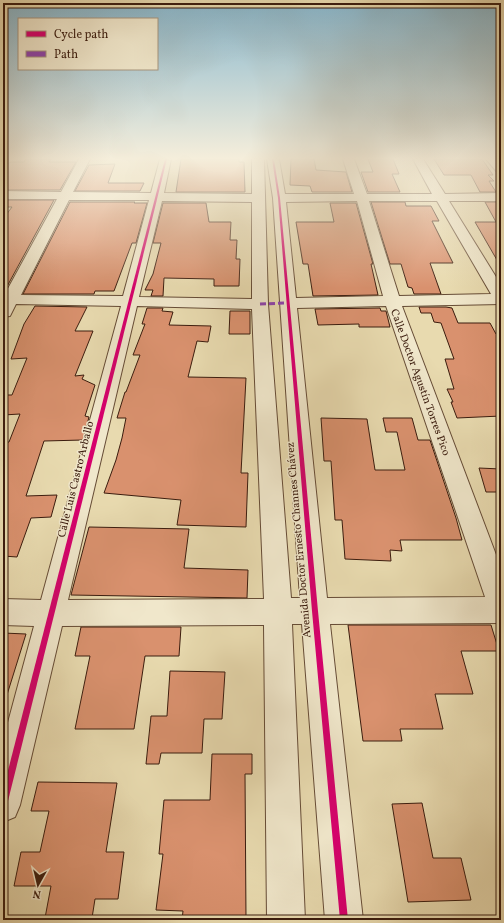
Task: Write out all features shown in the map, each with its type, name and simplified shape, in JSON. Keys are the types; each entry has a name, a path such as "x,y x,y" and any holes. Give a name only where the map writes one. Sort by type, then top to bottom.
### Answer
{"street":[{"path":"3,314 7,299 61,202"},
{"name":"Calle Luis Castro Arballo","path":"3,805 156,202"},
{"name":"Avenida Doctor Ernesto Channes Chávez","path":"269,202 260,304 278,612 286,920"},
{"name":"Avenida Doctor Ernesto Channes Chávez","path":"270,202 287,303 344,920"},
{"name":"Calle Doctor Agustín Torres Pico","path":"363,202 392,300 501,604"},
{"path":"287,303 501,298 443,202"},
{"path":"7,299 130,303 260,304"},
{"path":"3,612 501,610"}],"building":[{"path":"3,202 53,202 4,292 3,219 12,207 3,207"},
{"path":"70,202 147,203 136,243 132,243 114,291 95,291 94,294 23,294"},
{"path":"371,202 405,202 406,206 431,206 439,221 432,221 453,263 430,263 441,294 414,294 412,288 408,287 401,264 390,264"},
{"path":"485,202 501,202 501,267 475,222 496,222"},
{"path":"163,203 206,203 209,222 231,222 230,240 237,240 236,259 240,259 239,286 214,286 214,279 164,278 163,296 151,296 153,290 145,290 153,274 161,243 153,243"},
{"path":"330,203 356,203 373,264 371,264 378,295 313,296 308,264 303,264 296,222 334,222"},
{"path":"35,306 87,307 75,331 93,331 75,376 84,375 82,379 95,385 85,416 89,417 83,440 44,441 26,496 57,495 51,517 31,518 17,557 3,556 3,443 9,442 20,414 3,415 3,395 12,395 27,358 11,359 24,324"},
{"path":"419,307 452,308 458,323 490,323 496,334 501,334 501,416 457,418 451,402 453,402 447,389 454,389 445,359 454,359 441,323 434,322 431,313 421,313"},
{"path":"147,308 163,308 162,311 173,312 169,325 211,326 208,342 197,341 188,377 246,378 241,473 248,473 246,527 177,525 181,500 104,493 122,438 126,418 117,418 125,392 140,355 133,355 145,324 142,324"},
{"path":"380,308 381,311 386,311 390,327 359,327 359,324 318,325 315,309"},
{"path":"230,311 250,311 250,334 229,334"},
{"path":"321,418 367,419 375,470 405,470 397,432 386,432 383,418 412,418 418,440 430,440 462,540 400,540 402,551 390,550 391,561 345,559 342,520 335,520 331,461 324,461"},
{"path":"479,468 501,469 501,492 486,492"},
{"path":"89,527 189,529 184,568 248,570 247,598 71,595"},
{"path":"348,625 491,625 499,651 461,651 473,694 435,694 443,729 400,729 402,741 363,741"},
{"path":"81,627 181,627 179,656 145,656 134,729 75,729 90,656 75,656"},
{"path":"3,633 26,634 6,698 3,698"},
{"path":"170,671 225,672 222,719 204,719 202,753 161,753 159,764 146,764 151,716 167,716"},
{"path":"212,754 252,754 252,774 245,774 246,919 182,920 183,911 156,910 163,854 159,854 164,800 210,800"},
{"path":"38,782 117,783 106,852 124,852 118,899 95,899 92,918 45,918 51,886 14,886 21,852 40,852 49,811 31,811"},
{"path":"422,803 433,858 461,858 471,900 408,902 392,804"}],"marked path":[{"path":"260,304 287,303"}],"cycle path":[{"path":"3,805 155,202"},
{"path":"279,202 344,920"}]}
